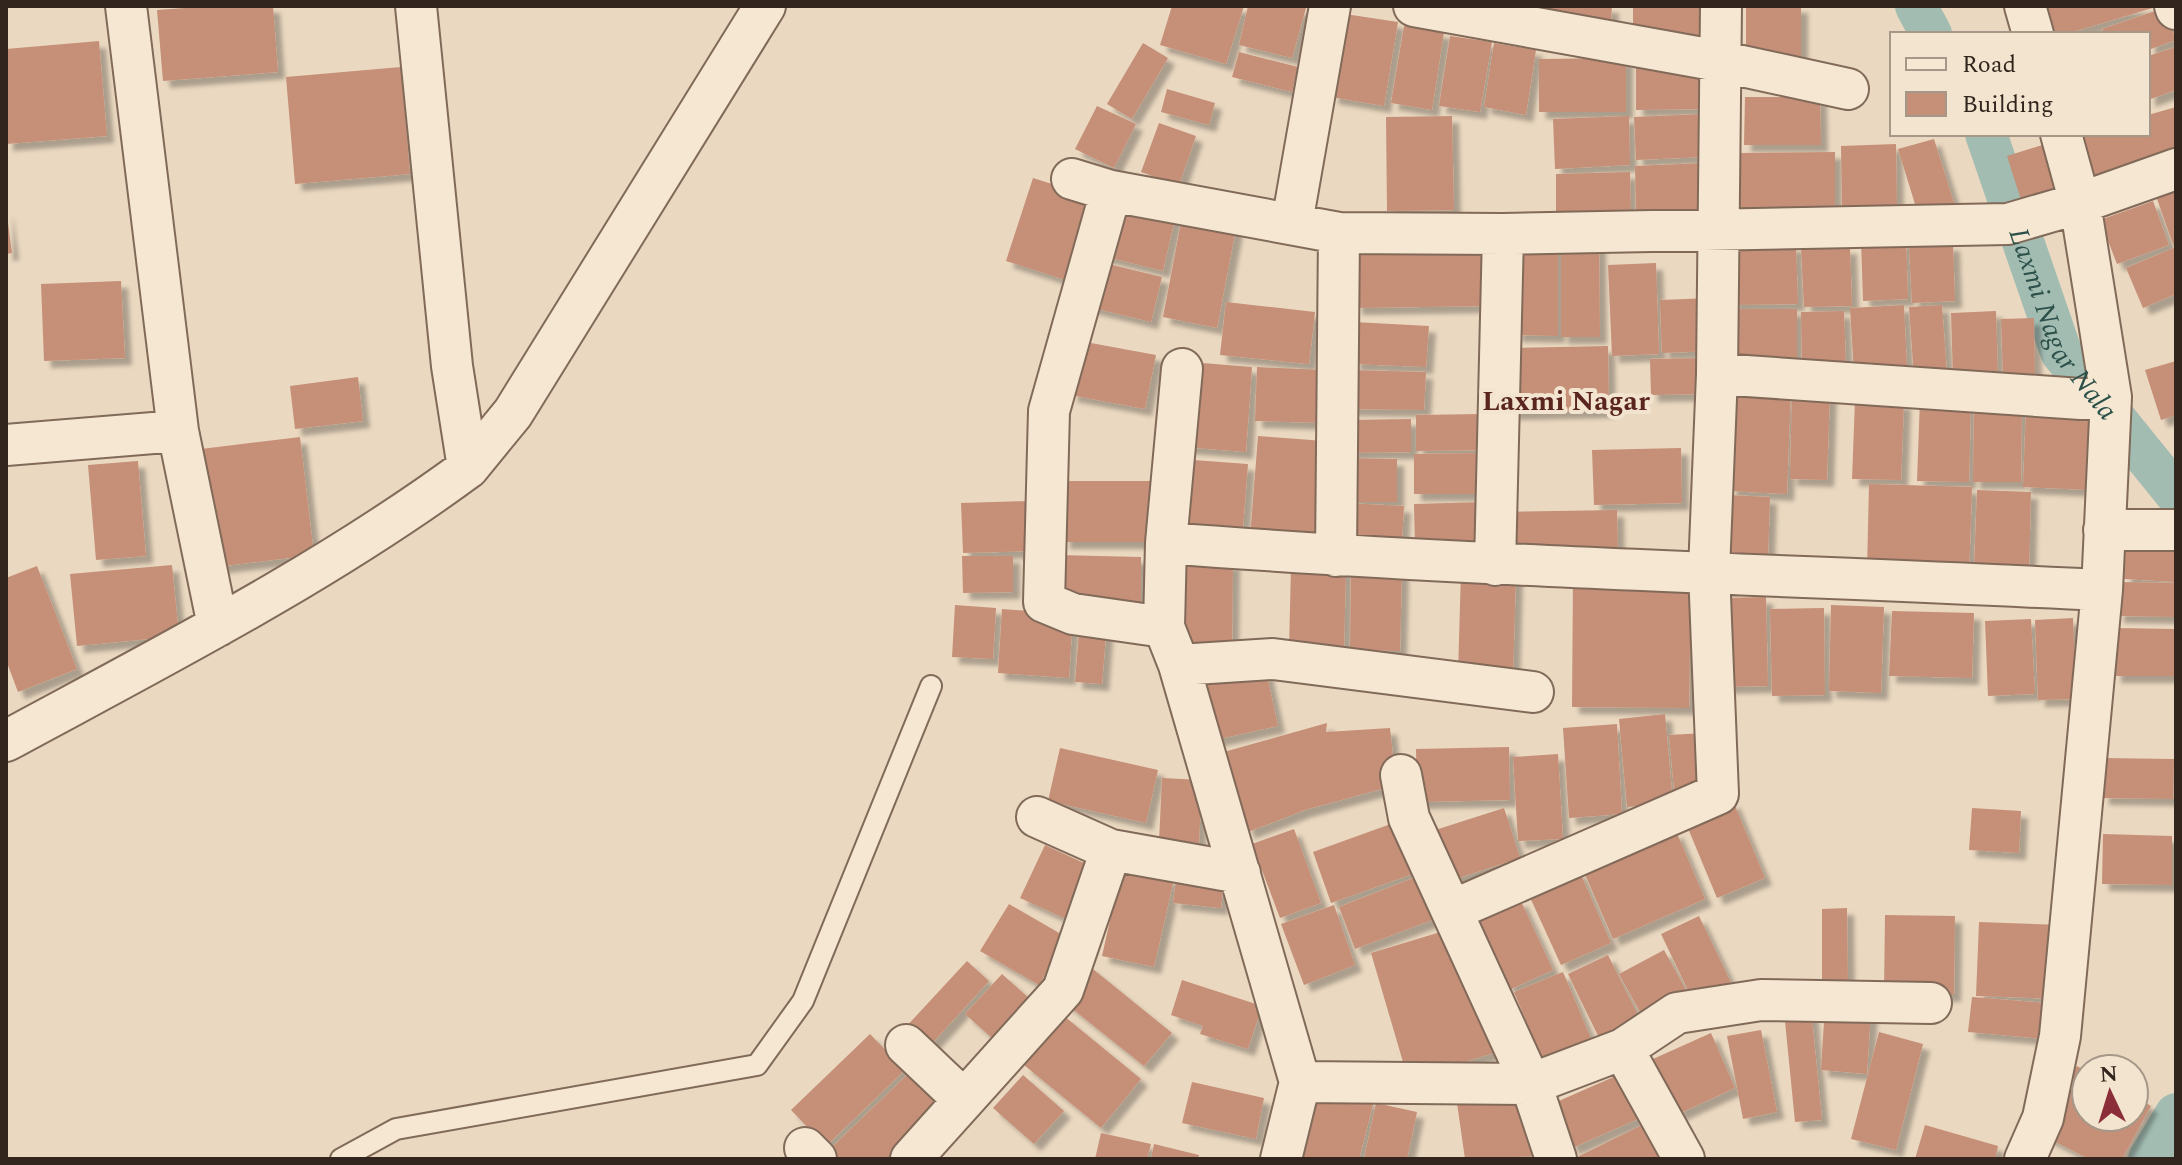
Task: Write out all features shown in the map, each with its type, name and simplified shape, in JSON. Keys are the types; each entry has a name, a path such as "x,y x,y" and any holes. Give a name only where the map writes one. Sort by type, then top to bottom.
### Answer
{"street":[{"path":"126,6 178,431 218,626"},
{"path":"6,741 218,626 388,526 468,468 513,413 765,6"},
{"path":"1292,223 1330,6"},
{"path":"1414,6 1719,61 1848,89"},
{"path":"1453,910 1718,794 1709,571 1717,374 1721,6"},
{"path":"2025,6 2032,32"},
{"path":"421,11 452,366 468,468"},
{"path":"2025,1159 2043,1118 2060,1036 2102,590 2104,530 2100,408 2080,203 2062,136"},
{"path":"1072,179 1111,191 1339,233 1503,234 2022,220 2176,169"},
{"path":"1111,191 1049,411 1044,602 1073,614 1164,627"},
{"path":"1336,556 1339,233"},
{"path":"1495,565 1503,234"},
{"path":"1182,369 1166,543 1164,627 1179,665 1300,1082 1281,1159"},
{"path":"1717,374 2100,408"},
{"path":"6,445 178,431"},
{"path":"2104,530 2173,530"},
{"path":"1166,543 1495,565 1709,571 2102,590"},
{"path":"1179,665 1273,659 1533,692"},
{"path":"1401,775 1409,818 1531,1084 1556,1159"},
{"path":"1037,817 1111,850 1240,873"},
{"path":"911,1159 1063,990 1111,850"},
{"path":"1300,1082 1531,1084 1623,1049 1677,1013 1761,1000 1931,1003"},
{"path":"906,1045 964,1100"},
{"path":"1623,1049 1684,1159"}],"lane":[{"path":"341,1159 396,1129 757,1065 803,1001 931,686"}],"building":[{"path":"273,6 278,72 163,81 157,10"},
{"path":"1172,6 1244,6 1226,64 1160,45"},
{"path":"1248,6 1306,8 1292,58 1239,45"},
{"path":"1510,6 1612,6 1611,20"},
{"path":"1633,6 1718,6 1718,43 1633,43"},
{"path":"1746,6 1801,6 1801,56 1746,56"},
{"path":"2039,6 2156,6 2073,32 2046,32"},
{"path":"2164,8 2176,40 2150,49 2150,32 2103,32 2102,29"},
{"path":"1345,14 1398,22 1384,106 1331,97"},
{"path":"1404,26 1444,32 1432,110 1391,103"},
{"path":"1450,36 1492,42 1480,112 1439,106"},
{"path":"99,41 107,136 6,144 6,49"},
{"path":"1143,43 1168,58 1132,119 1107,104"},
{"path":"1494,43 1536,50 1526,115 1484,107"},
{"path":"2176,47 2176,90 2150,99 2150,55"},
{"path":"1239,52 1298,67 1292,92 1232,77"},
{"path":"1626,58 1626,112 1539,112 1539,59"},
{"path":"1636,59 1701,59 1702,109 1636,110"},
{"path":"401,67 410,174 295,184 286,77"},
{"path":"1167,89 1215,103 1209,125 1161,112"},
{"path":"1745,97 1820,97 1821,145 1744,145"},
{"path":"1097,106 1136,124 1114,168 1075,149"},
{"path":"2176,107 2176,162 2096,186 2080,136 2150,136 2150,114"},
{"path":"1702,114 1704,157 1636,160 1634,117"},
{"path":"1452,116 1454,210 1387,211 1386,117"},
{"path":"1629,116 1630,165 1555,169 1553,119"},
{"path":"1159,123 1196,136 1179,185 1141,172"},
{"path":"1934,139 1955,206 1919,217 1898,149"},
{"path":"2052,142 2066,188 2022,203 2007,156"},
{"path":"1896,144 1897,210 1842,211 1841,146"},
{"path":"1835,152 1835,211 1737,214 1736,153"},
{"path":"1704,163 1705,210 1636,213 1635,166"},
{"path":"1630,172 1631,211 1556,213 1556,174"},
{"path":"1033,178 1099,199 1072,282 1006,261"},
{"path":"2176,189 2176,243 2173,244 2156,196"},
{"path":"1112,199 1176,214 1163,271 1099,255"},
{"path":"2153,201 2169,245 2117,264 2100,220"},
{"path":"6,208 12,253 6,254"},
{"path":"1183,212 1237,223 1217,328 1163,317"},
{"path":"1906,239 1908,299 1863,301 1861,241"},
{"path":"1561,243 1599,243 1600,337 1561,337"},
{"path":"1515,244 1558,244 1558,336 1515,335"},
{"path":"1953,244 1955,301 1912,303 1909,246"},
{"path":"1796,245 1798,304 1731,305 1730,246"},
{"path":"1485,246 1487,306 1355,308 1354,248"},
{"path":"1850,247 1852,306 1804,307 1801,249"},
{"path":"2176,247 2176,294 2143,308 2126,268"},
{"path":"1096,261 1162,277 1151,322 1085,306"},
{"path":"1656,263 1659,354 1612,356 1608,265"},
{"path":"121,281 125,358 44,361 41,284"},
{"path":"1710,298 1713,351 1662,353 1660,300"},
{"path":"1226,302 1315,312 1309,364 1220,355"},
{"path":"1904,305 1907,368 1854,372 1850,308"},
{"path":"1942,305 1947,374 1914,377 1909,307"},
{"path":"1731,309 1797,309 1797,371 1730,371"},
{"path":"1844,311 1846,366 1802,367 1801,312"},
{"path":"1996,311 1998,377 1953,379 1951,313"},
{"path":"2034,318 2035,378 2003,379 2001,319"},
{"path":"1354,322 1429,326 1426,367 1353,364"},
{"path":"1080,341 1156,355 1145,409 1070,395"},
{"path":"1608,346 1609,411 1511,413 1510,348"},
{"path":"1702,358 1703,394 1651,395 1650,359"},
{"path":"2176,361 2176,415 2161,420 2145,370"},
{"path":"1190,362 1252,367 1246,452 1183,447"},
{"path":"1257,367 1324,370 1323,423 1255,421"},
{"path":"1350,370 1426,372 1424,410 1349,409"},
{"path":"358,377 363,421 295,429 290,386"},
{"path":"1734,383 1791,385 1787,494 1729,491"},
{"path":"1792,390 1830,391 1827,480 1790,479"},
{"path":"1920,399 1971,400 1969,482 1917,481"},
{"path":"1855,400 1904,402 1901,480 1852,479"},
{"path":"1974,401 2022,401 2021,482 1973,482"},
{"path":"2026,408 2092,410 2089,490 2023,487"},
{"path":"1483,414 1484,450 1416,451 1416,415"},
{"path":"1411,419 1411,452 1345,453 1345,420"},
{"path":"1258,436 1324,441 1316,542 1250,538"},
{"path":"300,437 314,555 216,567 201,449"},
{"path":"1681,448 1682,503 1594,505 1592,450"},
{"path":"1483,453 1483,494 1414,494 1414,454"},
{"path":"1344,458 1397,459 1397,502 1344,502"},
{"path":"1180,459 1248,464 1242,541 1175,537"},
{"path":"138,461 146,556 96,560 88,465"},
{"path":"1063,481 1153,481 1153,542 1063,542"},
{"path":"1869,484 1972,487 1969,575 1867,572"},
{"path":"1977,490 2031,492 2029,572 1974,570"},
{"path":"1728,495 1770,497 1768,556 1726,555"},
{"path":"1031,501 1032,551 963,553 961,503"},
{"path":"1482,502 1483,549 1415,550 1414,504"},
{"path":"1345,503 1404,506 1402,539 1343,536"},
{"path":"1617,510 1618,552 1503,554 1502,512"},
{"path":"2176,538 2176,582 2124,579 2125,549"},
{"path":"1057,555 1141,557 1141,604 1057,602"},
{"path":"962,556 1013,556 1013,592 963,593"},
{"path":"1182,561 1233,562 1232,648 1181,647"},
{"path":"172,565 179,636 77,646 70,574"},
{"path":"37,566 77,669 18,692 6,660 6,578"},
{"path":"1351,566 1402,567 1400,651 1350,650"},
{"path":"1291,567 1346,568 1344,650 1289,649"},
{"path":"1461,571 1516,573 1513,675 1458,674"},
{"path":"1573,575 1691,577 1689,708 1572,707"},
{"path":"2118,582 2176,583 2176,617 2117,616"},
{"path":"1766,597 1768,686 1718,687 1717,598"},
{"path":"955,605 996,608 993,659 952,657"},
{"path":"1831,605 1884,607 1881,693 1829,691"},
{"path":"1824,608 1825,695 1772,696 1770,609"},
{"path":"1002,609 1073,614 1069,678 998,673"},
{"path":"1892,611 1974,613 1972,678 1889,676"},
{"path":"2073,618 2076,699 2038,700 2035,620"},
{"path":"2031,619 2035,694 1988,696 1985,621"},
{"path":"1080,620 1107,622 1102,684 1075,682"},
{"path":"2115,628 2176,629 2176,676 2114,676"},
{"path":"1266,671 1278,726 1210,741 1198,686"},
{"path":"1665,714 1673,803 1627,807 1619,719"},
{"path":"1327,723 1326,732 1390,728 1396,785 1305,810 1248,832 1220,753"},
{"path":"1617,724 1622,814 1569,818 1563,728"},
{"path":"1704,733 1708,786 1674,789 1669,735"},
{"path":"1509,747 1510,800 1417,802 1416,749"},
{"path":"1060,748 1158,770 1146,823 1048,801"},
{"path":"1558,754 1563,839 1518,841 1513,757"},
{"path":"2102,758 2174,759 2173,799 2102,798"},
{"path":"1162,778 1202,780 1199,843 1159,841"},
{"path":"1733,801 1765,878 1717,898 1685,821"},
{"path":"1504,808 1520,858 1446,882 1429,832"},
{"path":"1972,808 2021,811 2019,853 1969,850"},
{"path":"1399,821 1418,872 1331,903 1313,852"},
{"path":"1294,829 1321,903 1280,918 1252,844"},
{"path":"1676,831 1705,899 1613,939 1584,872"},
{"path":"2103,834 2172,836 2172,885 2102,884"},
{"path":"1045,845 1097,869 1073,922 1020,898"},
{"path":"1122,867 1174,879 1154,967 1102,956"},
{"path":"1579,870 1611,943 1561,965 1528,893"},
{"path":"1426,873 1443,916 1355,949 1339,907"},
{"path":"1176,880 1223,887 1221,908 1173,903"},
{"path":"1520,899 1553,970 1509,990 1476,919"},
{"path":"1009,904 1066,937 1039,985 980,951"},
{"path":"1334,905 1355,965 1304,985 1281,924"},
{"path":"1847,908 1848,988 1822,988 1822,909"},
{"path":"1885,915 1955,916 1954,995 1884,994"},
{"path":"1699,916 1735,991 1697,1009 1661,934"},
{"path":"1979,922 2062,925 2060,999 1976,996"},
{"path":"1457,927 1494,1053 1408,1079 1371,953"},
{"path":"1664,950 1691,999 1646,1023 1619,974"},
{"path":"1608,955 1642,1023 1601,1042 1568,974"},
{"path":"967,961 989,981 927,1049 904,1029"},
{"path":"1088,965 1172,1033 1144,1066 1060,999"},
{"path":"1563,972 1595,1048 1546,1069 1514,992"},
{"path":"1002,974 1039,1007 1002,1047 965,1014"},
{"path":"1182,980 1262,1006 1248,1049 1200,1034 1203,1026 1171,1015"},
{"path":"1972,997 2059,1004 2056,1040 1968,1032"},
{"path":"1825,1005 1871,1009 1867,1074 1821,1070"},
{"path":"1811,1008 1822,1120 1795,1122 1784,1011"},
{"path":"1064,1016 1141,1079 1101,1128 1024,1065"},
{"path":"1761,1030 1777,1112 1743,1119 1727,1036"},
{"path":"1879,1032 1923,1044 1896,1150 1851,1139"},
{"path":"1711,1033 1735,1088 1678,1114 1653,1059"},
{"path":"870,1034 905,1070 826,1146 791,1110"},
{"path":"1627,1071 1647,1115 1572,1148 1552,1104"},
{"path":"909,1073 945,1110 893,1159 836,1159 828,1151"},
{"path":"1023,1075 1064,1111 1034,1144 993,1108"},
{"path":"2070,1079 2070,1133 2136,1133 2122,1159 2089,1159 2040,1134"},
{"path":"1192,1082 1264,1098 1256,1139 1182,1123"},
{"path":"1312,1086 1374,1101 1359,1159 1293,1159"},
{"path":"1528,1087 1537,1156 1465,1159 1456,1096"},
{"path":"1376,1103 1417,1112 1407,1159 1364,1159"},
{"path":"1642,1125 1659,1159 1573,1159"},
{"path":"1925,1125 1998,1146 1995,1159 1915,1159"},
{"path":"1101,1133 1151,1144 1147,1159 1095,1159"},
{"path":"1154,1144 1199,1155 1198,1159 1151,1159"}],"waterway":[{"name":"Laxmi Nagar Nala","path":"1916,6 1930,32"},
{"name":"Laxmi Nagar Nala","path":"1987,136 2061,352 2176,494"},
{"name":"Laxmi Nagar Nala","path":"2149,1159 2176,1114"}],"district":[{"name":"Laxmi Nagar","path":"1566,400"}]}
